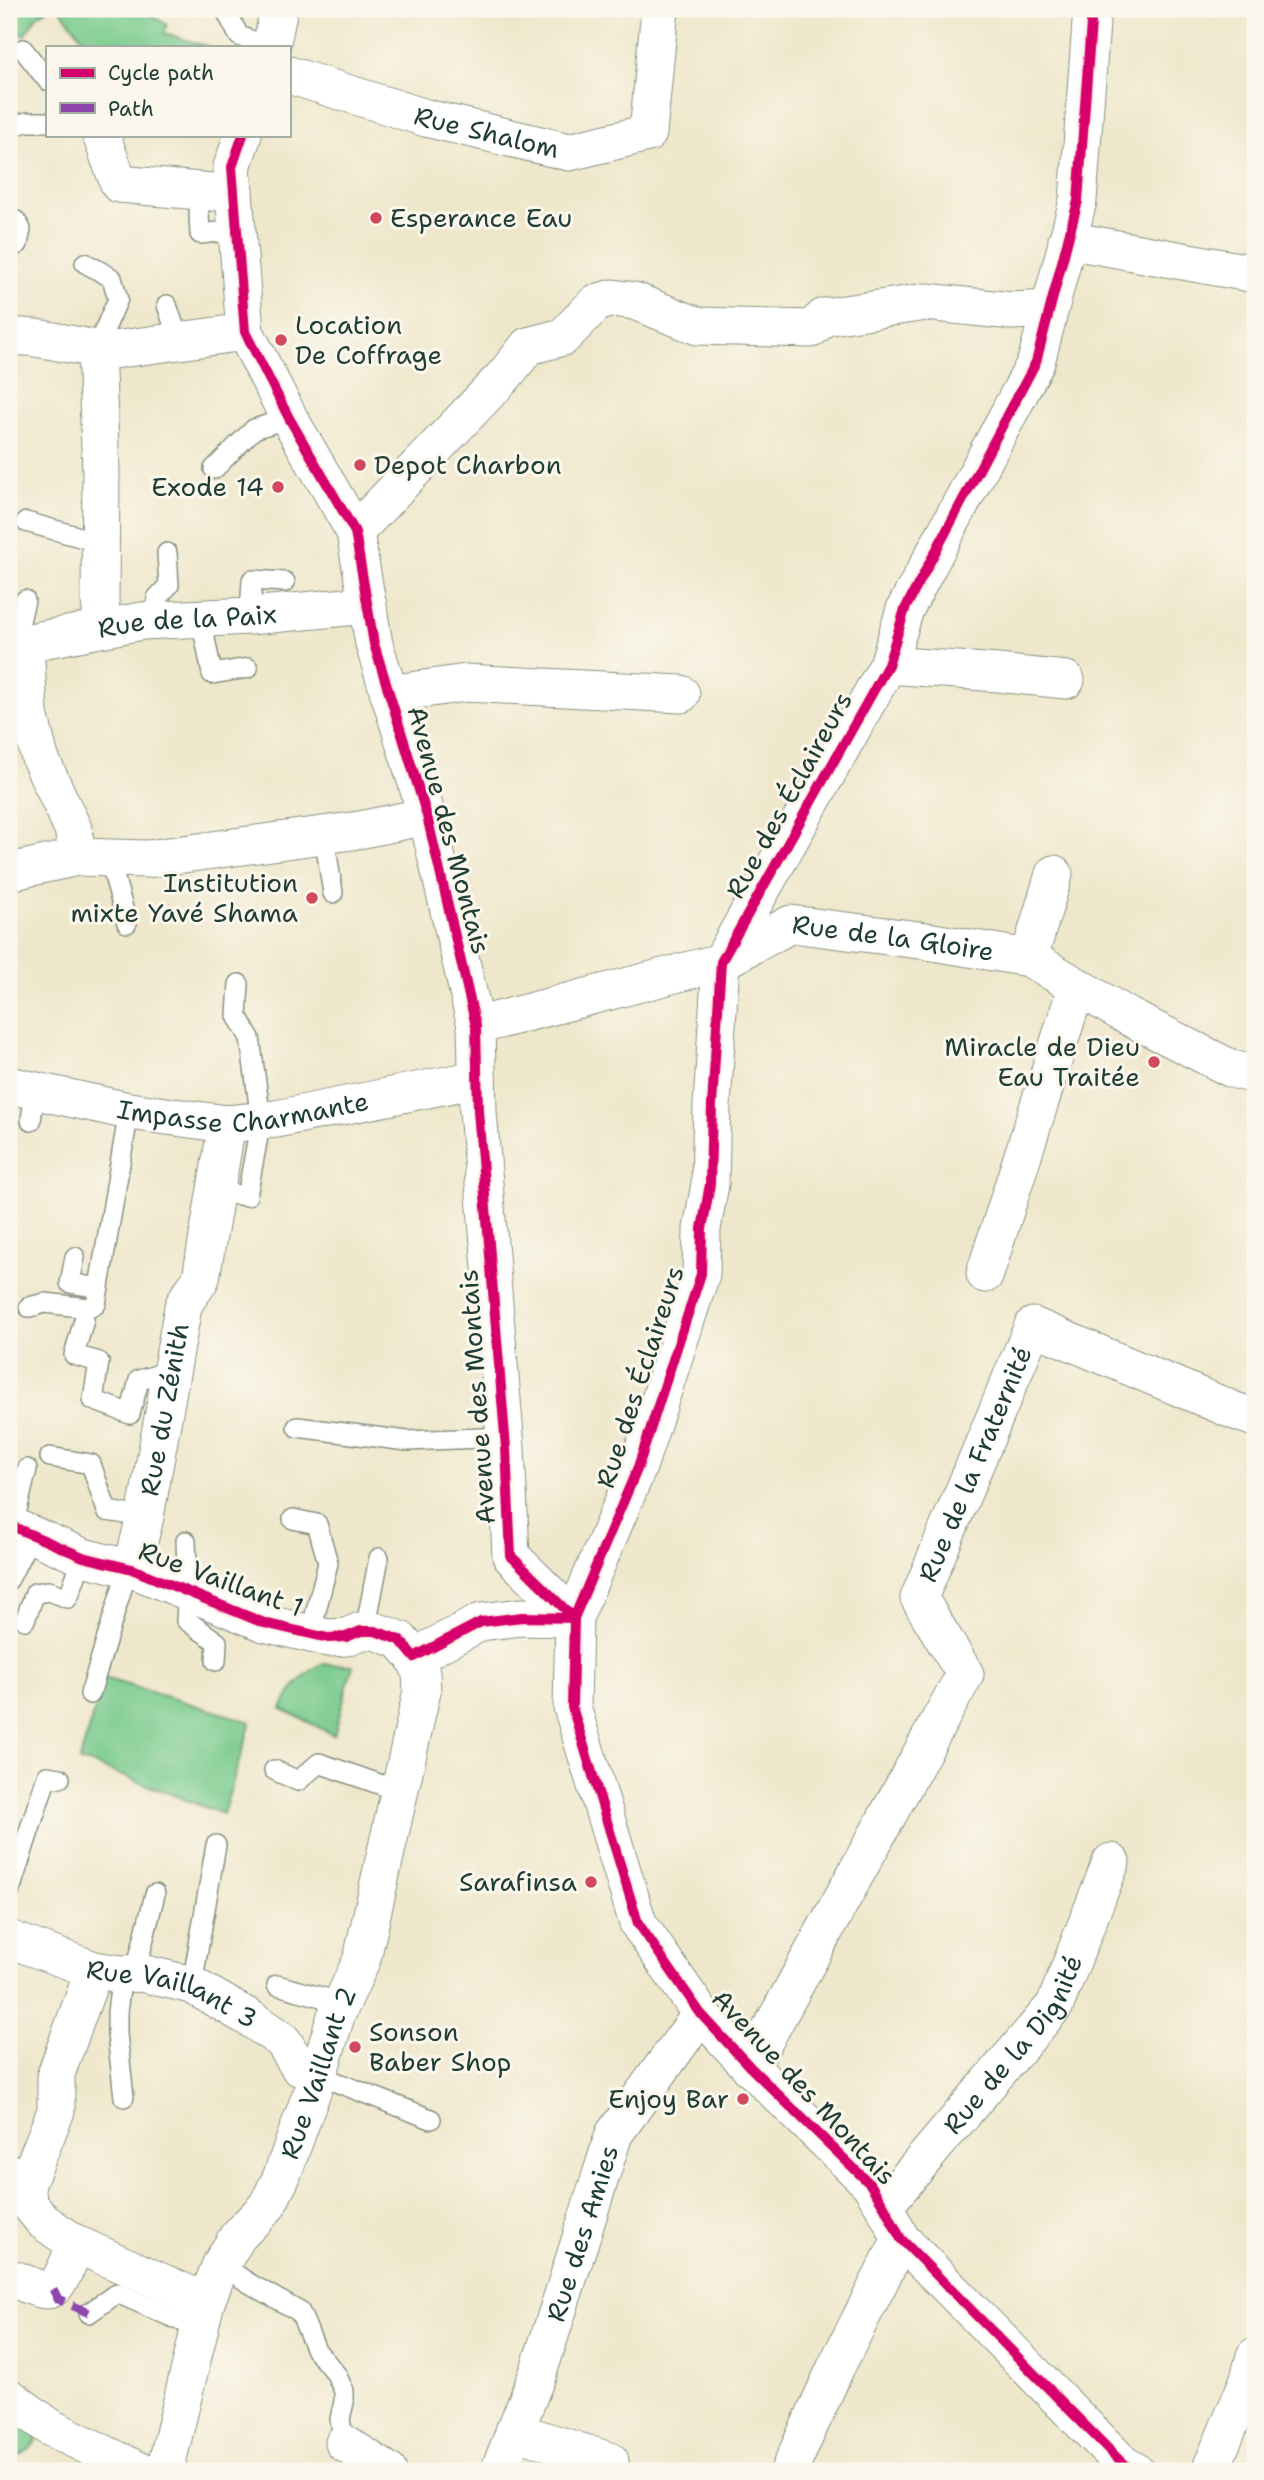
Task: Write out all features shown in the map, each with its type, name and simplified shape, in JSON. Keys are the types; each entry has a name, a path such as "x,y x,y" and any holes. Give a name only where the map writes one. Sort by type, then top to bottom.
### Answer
{"street":[{"path":"271,46 279,9"},
{"name":"Rue Shalom","path":"290,75 426,118 569,152 648,133 660,9"},
{"name":"Rue des Éclaireurs","path":"574,1618 638,1467 701,1274 702,1229 710,1184 721,962 888,666 905,609 1036,362 1078,201 1092,9"},
{"path":"101,136 119,184 212,192 234,190"},
{"name":"Avenue des Montais","path":"243,136 232,167 245,332 289,418 355,532 373,644 427,816 476,1026 477,1079 505,1437 511,1556 574,1618 572,1707 638,1923 701,2014 750,2067 870,2184 901,2239 1125,2469"},
{"path":"1067,240 1255,274"},
{"path":"355,532 505,375 528,346 564,337 596,303 613,298 634,301 698,326 811,329 824,317 926,302 1012,311 1049,309"},
{"path":"9,337 55,339 96,349 113,350 245,332"},
{"path":"96,349 101,471 100,600 103,628"},
{"name":"Rue de la Paix","path":"17,643 158,620 250,616 368,605"},
{"path":"17,643 29,714 40,758 74,829 95,857"},
{"path":"888,666 1066,680"},
{"path":"389,694 466,683 681,694"},
{"path":"9,872 95,857 147,859 324,835 427,816"},
{"path":"1029,958 1054,874"},
{"name":"Rue de la Gloire","path":"476,1026 721,962 791,925 927,941 1029,958 1129,1017 1232,1069 1255,1073"},
{"path":"985,1274 1077,986"},
{"name":"Impasse Charmante","path":"25,1098 244,1122 350,1105 477,1079"},
{"name":"Rue du Zénith","path":"132,1569 145,1517 183,1307 201,1278 216,1192 244,1122"},
{"name":"Rue de la Fraternité","path":"750,2067 965,1674 919,1598 1033,1326 1248,1408"},
{"name":"Rue Vaillant 1","path":"18,1529 82,1557 132,1569 264,1623 328,1638 375,1631 400,1640 414,1657"},
{"path":"414,1657 481,1622 522,1617 574,1618"},
{"name":"Rue Vaillant 2","path":"165,2471 203,2315 221,2264 238,2236 267,2206 281,2178 336,2016 362,1959 422,1690 421,1672 414,1657"},
{"name":"Rue de la Dignité","path":"884,2206 1055,2005 1111,1862"},
{"name":"Rue Vaillant 3","path":"9,1939 119,1973 192,1986 251,2019 283,2041 299,2067 318,2075"},
{"path":"119,1973 56,2074 56,2111 18,2194 44,2222 76,2244 203,2315"},
{"name":"Rue des Amies","path":"499,2471 538,2372 614,2134 701,2014"},
{"path":"789,2471 836,2367 901,2239"},
{"path":"9,2278 46,2290 54,2289 76,2244"},
{"path":"1210,2471 1255,2356"},
{"path":"9,2397 51,2428 140,2471"},
{"path":"514,2431 610,2461 610,2471"},
{"path":"344,2443 388,2471"}],"lane":[{"path":"225,9 239,36 268,46"},
{"path":"23,49 46,79"},
{"path":"9,127 27,122 46,122"},
{"path":"199,213 200,234 237,230"},
{"path":"9,220 16,221 21,229 18,244 9,249"},
{"path":"85,263 112,278 118,299 96,349"},
{"path":"167,305 180,341"},
{"path":"214,469 254,429 289,418"},
{"path":"26,522 80,537 100,536"},
{"path":"158,620 157,598 169,585 167,553"},
{"path":"250,616 252,580 285,582"},
{"path":"17,643 25,600"},
{"path":"201,618 212,674 248,668"},
{"path":"324,835 333,894"},
{"path":"95,857 113,872 127,923"},
{"path":"239,984 237,1016 250,1038 244,1122"},
{"path":"29,1307 45,1303 89,1308 96,1304 129,1111"},
{"path":"75,1257 70,1283 99,1288"},
{"path":"84,1320 74,1355 99,1362 93,1400 130,1414 139,1380 157,1375 169,1378"},
{"path":"297,1427 407,1441 505,1437"},
{"path":"50,1457 91,1464 107,1511 145,1517"},
{"path":"9,1579 27,1469"},
{"path":"293,1519 317,1524 328,1563 310,1635"},
{"path":"186,1541 186,1620 217,1642 216,1661"},
{"path":"25,1620 34,1594 49,1591 68,1598 82,1557"},
{"path":"361,1631 368,1615 379,1558"},
{"name":"Rue du Zénith","path":"90,1694 123,1585 132,1569"},
{"path":"274,1770 298,1781 319,1763 399,1791"},
{"path":"9,1893 47,1776 60,1778"},
{"path":"192,1986 216,1845"},
{"path":"124,2097 117,2034 119,1973 138,1962 155,1894"},
{"path":"277,1985 325,1998 336,2016"},
{"path":"318,2075 431,2119"},
{"path":"221,2264 300,2312 312,2343 336,2374 344,2391 345,2402 340,2419 344,2443"},
{"path":"89,2313 117,2293 203,2315"}],"green space":[{"path":"9,9 48,9 37,16 24,36 9,26"},
{"path":"60,9 142,9 167,25 164,33 206,46 88,46"},
{"path":"321,1664 353,1665 334,1735 282,1709 297,1684"},
{"path":"104,1678 251,1722 223,1814 89,1763 79,1762"},
{"path":"9,2411 39,2436 27,2451 9,2458"}],"marked path":[{"path":"53,2289 58,2299 89,2313"}],"cycle path":[{"path":"9,1525 83,1557 132,1569 264,1623 328,1638 375,1631 400,1640 414,1657 481,1622 522,1617 574,1618 638,1467 701,1274 702,1229 710,1184 721,962 888,665 905,609 1036,362 1078,201 1092,9"},
{"path":"243,136 232,167 245,332 289,418 355,532 374,644 427,816 476,1026 478,1111 506,1448 511,1556 574,1618 572,1707 638,1923 701,2014 750,2067 870,2184 901,2239 1123,2464 1135,2471"}],"place":[{"name":"Esperance Eau","path":"376,218"},
{"name":"Location De Coffrage","path":"281,340"},
{"name":"Depot Charbon","path":"360,465"},
{"name":"Exode 14","path":"278,487"},
{"name":"Institution mixte Yavé Shama","path":"312,898"},
{"name":"Miracle de Dieu Eau Traitée","path":"1154,1062"},
{"name":"Sarafinsa","path":"591,1882"},
{"name":"Sonson Baber Shop","path":"355,2047"},
{"name":"Enjoy Bar","path":"743,2099"}]}
